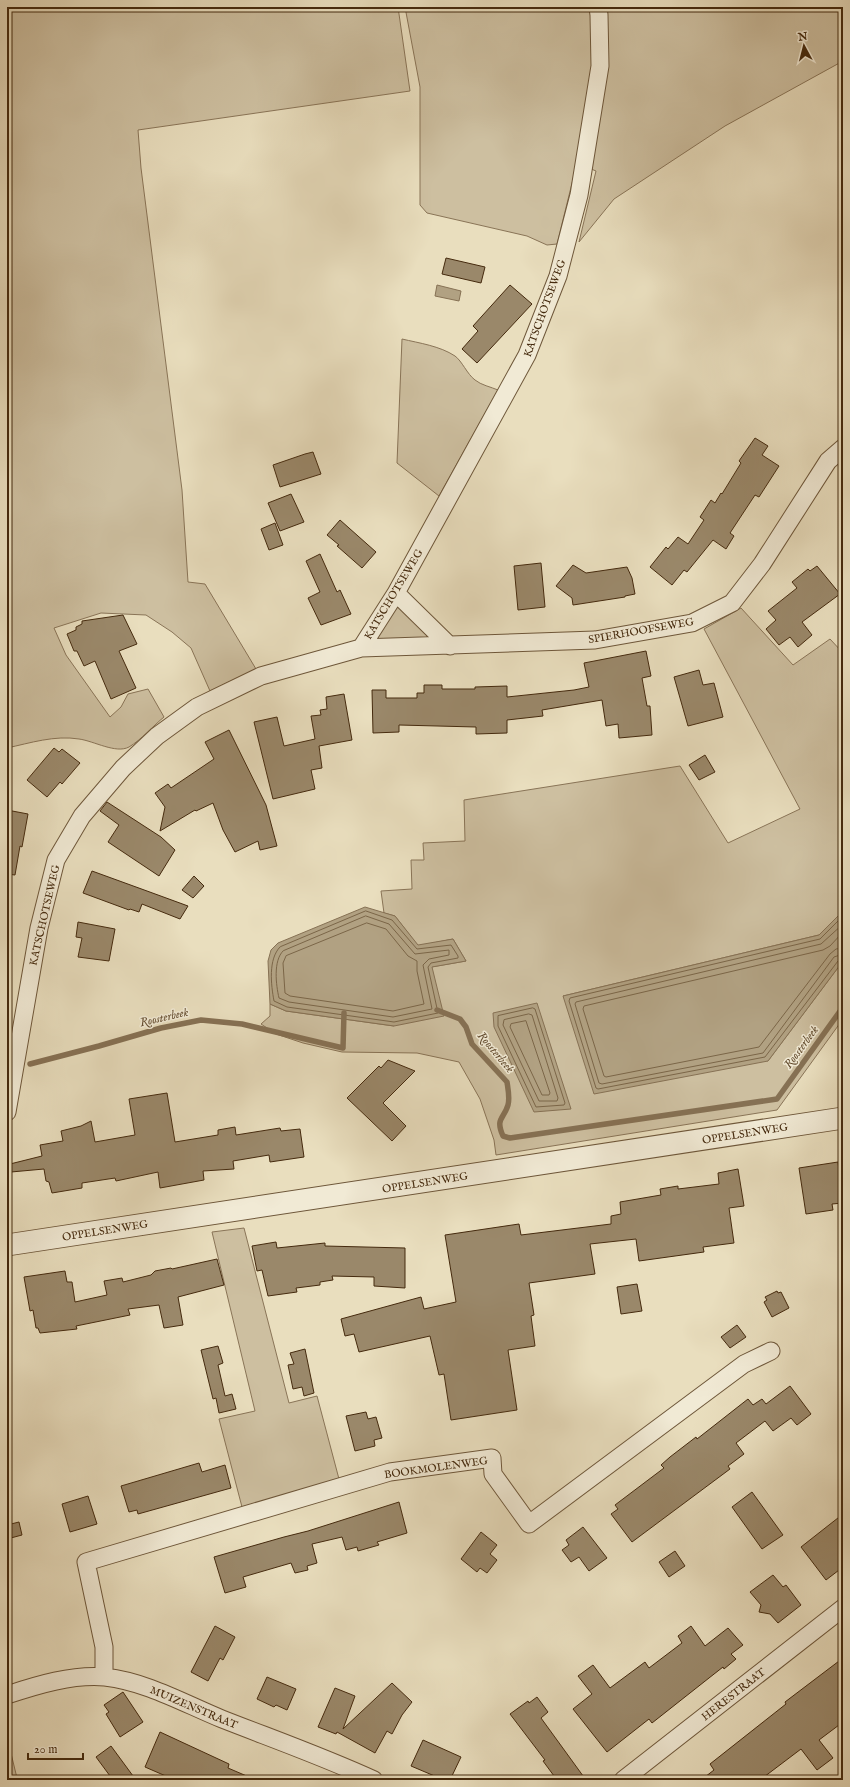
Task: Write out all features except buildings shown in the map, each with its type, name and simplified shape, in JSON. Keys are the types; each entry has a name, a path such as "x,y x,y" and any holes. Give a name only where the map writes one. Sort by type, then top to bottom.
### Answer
{"street":[{"name":"KATSCHOTSEWEG","path":"7,1112 39,928 56,860 82,816 123,768 157,736 197,707 261,676 360,648 396,593 527,355 558,276 579,195 600,66 598,7"},
{"name":"SPIERHOOFSEWEG","path":"360,648 595,640 692,623 732,603 762,564 828,461 843,448"},
{"path":"396,593 450,646"},
{"name":"OPPELSENWEG","path":"7,1245 843,1118"},
{"name":"BOOKMOLENWEG","path":"104,1677 104,1647 86,1562 390,1472 492,1458 493,1474 529,1524 744,1364 771,1351"},
{"name":"HERESTRAAT","path":"623,1780 843,1608"},
{"name":"MUIZENSTRAAT","path":"7,1695 32,1686 69,1679 104,1677 122,1680 165,1693 220,1718 343,1766 374,1780"}],"shaded area":[{"path":"7,7 398,7 410,91 138,130 141,168 182,490 188,582 205,584 256,669 210,691 191,648 172,632 146,615 101,613 54,628 66,655 110,717 121,707 128,694 148,689 164,717 138,740 124,749 111,748 85,740 70,738 43,740 7,748"},
{"path":"405,7 843,7 843,61 725,126 614,199 579,242 596,171 577,163 557,244 547,245 527,236 427,213 420,205 420,87"},
{"path":"402,339 429,345 455,356 477,382 498,390 439,496 397,463"},
{"path":"397,606 427,636 427,639 376,640 375,637"},
{"path":"741,608 793,665 830,639 843,653 843,911 819,935 563,996 768,1061 843,961 843,1019 777,1110 496,1155 494,1140 480,1099 459,1062 417,1053 342,1052 303,1043 276,1034 261,1024 270,1016 270,1004 286,1011 394,1026 431,967 466,961 453,939 418,946 395,916 384,913 381,891 412,889 411,860 424,860 423,843 465,841 464,800 680,766 728,843 800,809 704,629"},
{"path":"244,1228 289,1403 317,1396 339,1479 242,1507 219,1419 255,1411 212,1232"},
{"path":"7,1737 17,1778 18,1780 7,1780"}],"water":[{"path":"437,285 461,291 459,301 435,296"},
{"path":"365,907 395,916 418,945 453,939 466,961 432,967 444,1016 394,1026 286,1011 270,1004 268,961 271,950 278,943"},
{"path":"843,911 843,961 768,1061 594,1094 563,996 819,935"},
{"path":"537,1003 571,1109 534,1112 494,1027 493,1013"}],"waterway":[{"name":"Roosterbeek","path":"437,1010 460,1019 466,1027 472,1044 507,1082 509,1102 501,1119 500,1126 503,1136 510,1138 777,1099 843,1007"},
{"name":"Roosterbeek","path":"30,1064 161,1028 201,1020 242,1024 343,1048 344,1013"}]}
